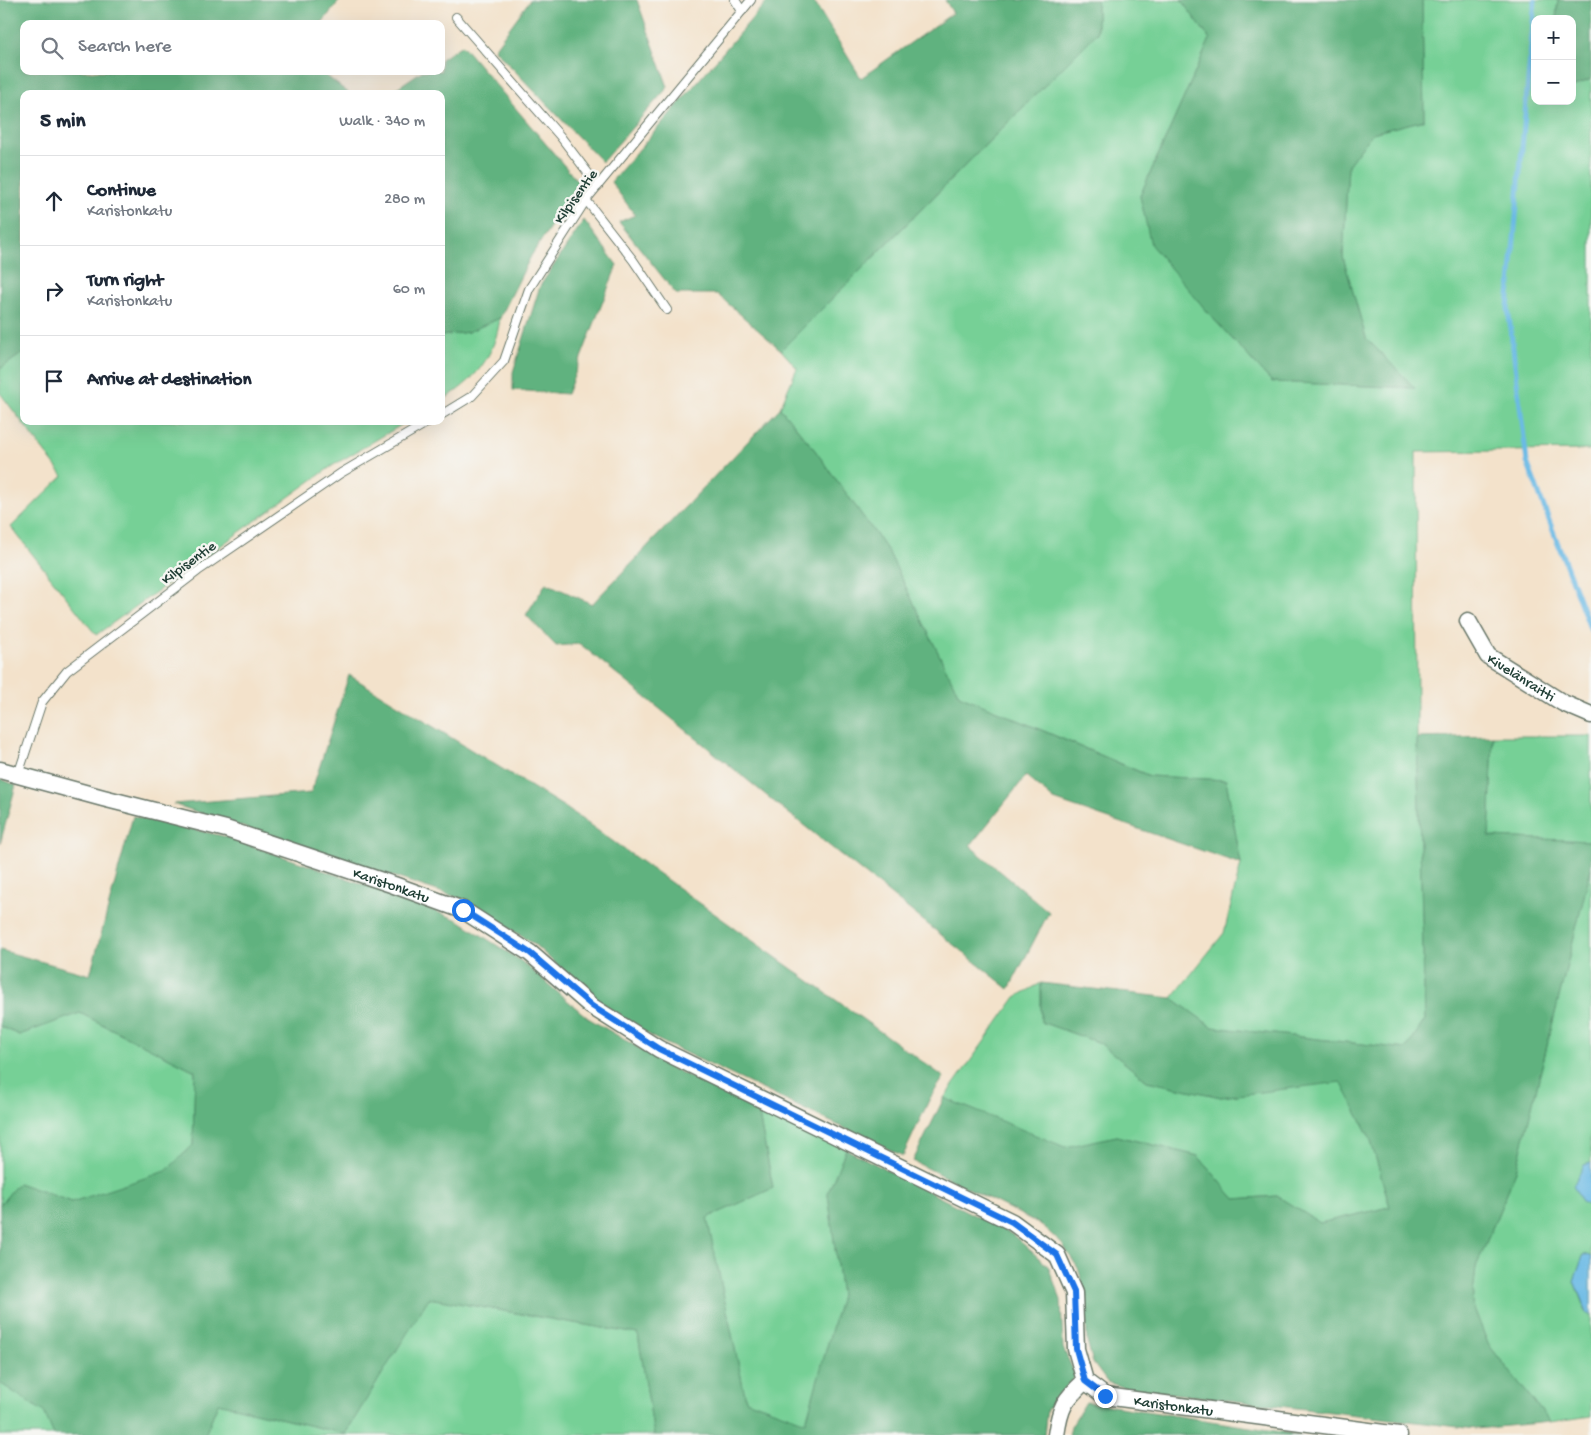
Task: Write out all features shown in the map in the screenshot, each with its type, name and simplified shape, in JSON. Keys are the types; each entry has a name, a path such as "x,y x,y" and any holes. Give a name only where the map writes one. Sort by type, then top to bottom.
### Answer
{"street":[{"name":"Kivelänraitti","path":"1468,621 1488,656 1564,703 1591,715"},
{"name":"Karistonkatu","path":"0,770 226,829 463,910 530,953 592,1006 659,1049 1012,1222 1057,1255 1074,1292 1076,1349 1085,1381 1105,1396 1399,1435"},
{"path":"1056,1435 1059,1414 1068,1397 1085,1381"}],"lane":[{"path":"735,0 742,11"},
{"name":"Kilpisentie","path":"445,412 472,396 504,361 529,289 586,200 751,0"},
{"path":"456,17 560,136 598,186"},
{"path":"586,200 633,260 667,310"},
{"name":"Kilpisentie","path":"18,775 42,702 67,671 123,627 222,555 341,473 423,425"}],"green space":[{"path":"0,0 340,0 324,20 20,20 20,75 325,75 345,90 20,90 20,355 0,369"},
{"path":"530,0 637,0 668,87 602,162 494,49"},
{"path":"768,0 813,0 861,78 953,13 945,0 1097,0 1097,33 781,350 717,294 676,294 619,222 635,215 611,182"},
{"path":"1097,0 1181,0 1210,39 1140,196 1152,245 1211,316 1272,382 1414,388 1366,338 1343,257 1348,165 1372,133 1424,120 1422,0 1558,0 1556,15 1531,15 1531,105 1576,105 1576,85 1591,79 1591,450 1416,452 1417,738 1425,1020 1406,1049 1212,1027 1172,998 1224,933 1241,864 1226,780 1150,776 959,695 888,551 814,449 780,408 797,368 781,350 1097,33"},
{"path":"1181,0 1422,0 1424,120 1372,133 1348,165 1343,257 1366,338 1415,388 1272,382 1211,316 1151,245 1140,196 1210,39"},
{"path":"1558,0 1591,0 1591,79 1576,85 1576,15 1556,15"},
{"path":"462,45 579,183 531,256 500,318 468,332 445,335 445,90 394,90 416,75 445,75 445,56"},
{"path":"584,220 617,265 567,394 513,390 513,372 540,286"},
{"path":"500,318 493,345 481,367 463,386 445,399 445,335 468,332"},
{"path":"20,355 20,419 0,393 0,369"},
{"path":"780,408 814,449 888,551 959,695 1149,776 1226,780 1241,864 1054,800 1026,776 970,846 1049,912 1009,989 580,644 556,646 526,615 546,583 592,604"},
{"path":"24,425 401,425 332,466 96,635 11,527 63,476"},
{"path":"349,675 566,808 944,1077 930,1098 903,1156 654,1038 593,998 535,945 465,900 173,804 311,793"},
{"path":"1493,736 1591,736 1591,841 1489,837"},
{"path":"1493,736 1489,837 1591,841 1591,868 1516,1171 1476,1267 1472,1303 1488,1344 1550,1422 1476,1429 1126,1388 1107,1382 1093,1363 1087,1341 1085,1291 1078,1268 1062,1244 1040,1224 913,1161 944,1098 1065,1147 1117,1136 1198,1156 1235,1199 1277,1196 1320,1223 1390,1207 1370,1138 1341,1082 1221,1097 1147,1081 1100,1043 1041,1022 1041,983 1172,998 1212,1027 1406,1049 1425,1020 1417,738"},
{"path":"0,779 16,785 0,844"},
{"path":"133,816 223,836 372,887 458,920 521,961 588,1018 674,1069 758,1110 773,1188 707,1218 746,1400 806,1422 841,1296 828,1193 846,1149 1013,1235 1048,1266 1061,1300 1063,1348 1076,1376 1047,1409 1044,1435 654,1435 638,1334 429,1298 345,1434 218,1403 205,1435 54,1435 44,1412 0,1383 0,1205 18,1183 72,1202 166,1171 193,1145 195,1071 80,1013 19,1035 0,1026 0,950 90,975"},
{"path":"1591,868 1591,1163 1584,1165 1582,1202 1591,1207 1591,1257 1584,1254 1574,1281 1586,1313 1591,1316 1591,1416 1550,1422 1488,1344 1472,1303 1476,1267 1516,1171"},
{"path":"1041,983 1041,1022 1100,1043 1147,1081 1221,1097 1341,1081 1370,1138 1390,1207 1320,1223 1277,1196 1235,1199 1198,1156 1117,1136 1065,1148 944,1098 1016,997"},
{"path":"80,1013 195,1071 193,1145 166,1172 72,1202 18,1183 0,1205 0,1026 19,1035"},
{"path":"758,1110 846,1149 828,1193 841,1296 806,1423 746,1400 707,1218 773,1188"},
{"path":"428,1298 638,1334 654,1435 205,1435 218,1403 345,1434"},
{"path":"0,1383 45,1412 54,1435 0,1435"},
{"path":"1086,1402 1302,1435 1069,1435 1071,1426"}],"water":[{"path":"1591,1163 1591,1207 1582,1202 1573,1186 1584,1165"},
{"path":"1584,1254 1591,1257 1591,1316 1587,1313 1574,1281"}],"waterway":[{"path":"1535,0 1508,308 1527,462 1591,631"}],"route":[{"path":"463,910 530,953 592,1006 659,1049 1012,1222 1057,1255 1074,1292 1076,1349 1085,1381 1105,1396"}]}
